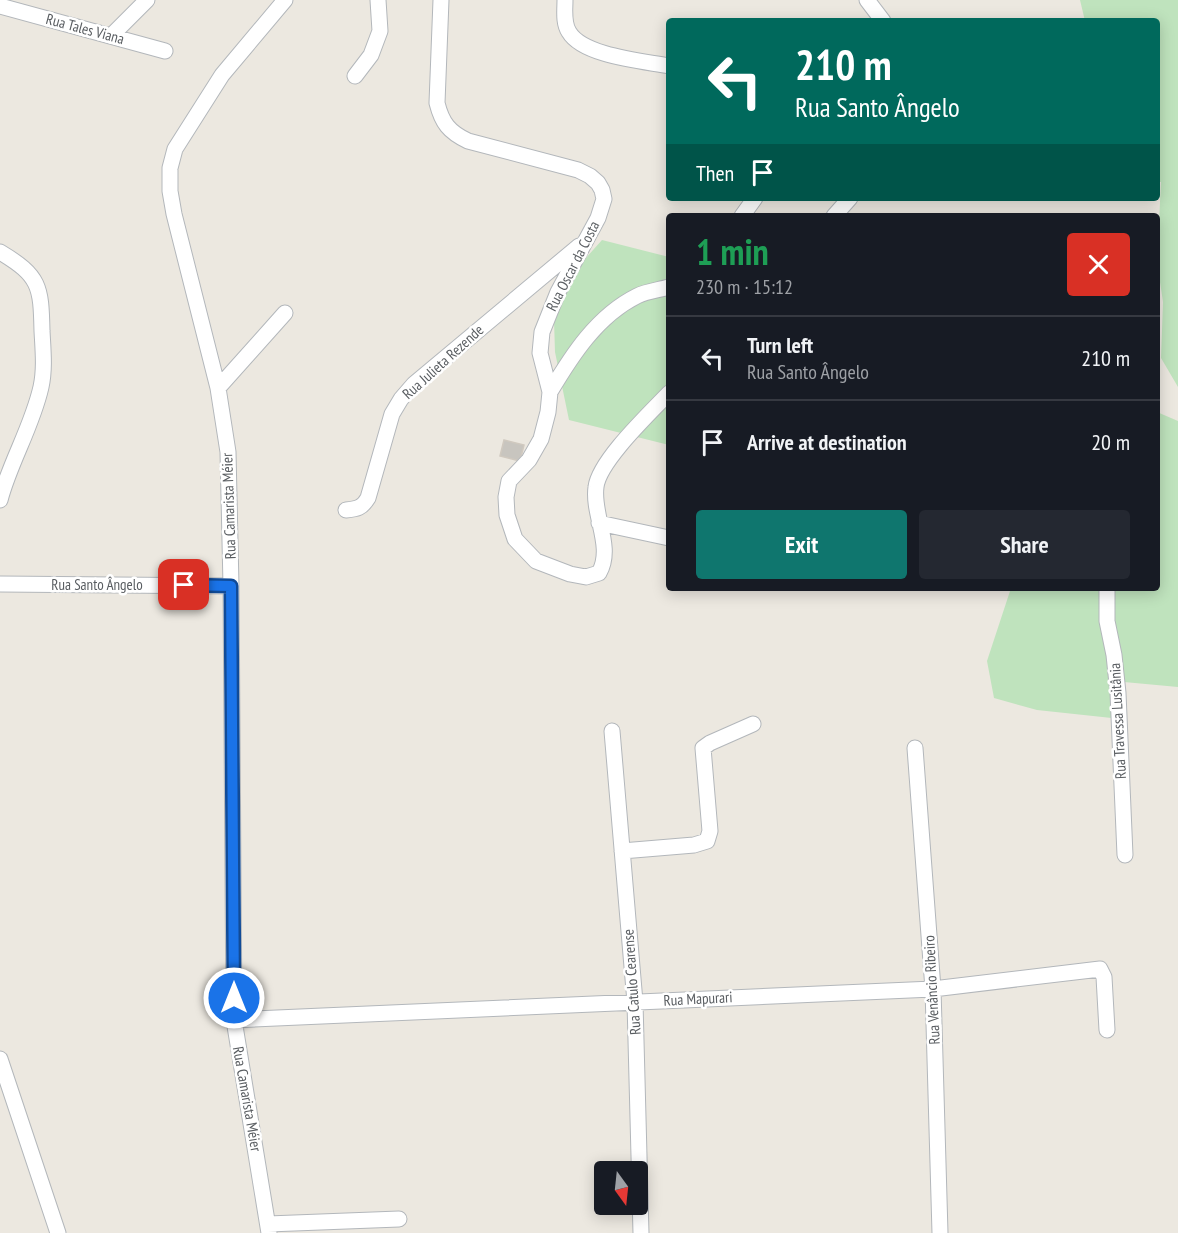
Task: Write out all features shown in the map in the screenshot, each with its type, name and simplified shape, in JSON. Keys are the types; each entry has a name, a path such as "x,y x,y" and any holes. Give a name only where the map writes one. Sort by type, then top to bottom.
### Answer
{"street":[{"path":"111,36 147,0"},
{"name":"Rua Camarista Méier","path":"268,1229 234,1020 228,452 218,388 174,214 170,191 170,168 175,149 216,84 285,0"},
{"path":"355,76 371,55 380,31 378,0"},
{"name":"Rua Oscar da Costa","path":"441,0 437,103 440,117 446,127 455,135 468,141 578,170 598,183 604,199 598,218 558,292 542,332 540,353 550,392 545,423 536,450 513,476 507,487 507,515 511,529 522,548 536,561 570,574 586,577 599,573 604,564 604,549 595,501 596,484 612,455 666,396"},
{"path":"565,0 567,30 575,41 605,53 666,65"},
{"path":"867,0 881,18"},
{"name":"Rua Tales Viana","path":"3,9 165,51"},
{"path":"837,213 847,201"},
{"name":"Rua Julieta Rezende","path":"346,510 363,506 368,498 392,414 400,399 414,384 586,240"},
{"path":"0,252 26,269 37,284 42,323 43,369 33,417 0,501"},
{"path":"550,392 569,359 600,323 637,296 666,288"},
{"path":"218,388 285,313"},
{"path":"599,523 666,537"},
{"name":"Rua Santo Ângelo","path":"0,584 231,586"},
{"name":"Rua Travessa Lusitânia","path":"1107,591 1107,621 1118,693 1125,855"},
{"path":"622,851 694,845 707,841 710,831 703,748 753,724"},
{"name":"Rua Catulo Cearense","path":"612,731 635,1002 641,1233"},
{"name":"Rua Venâncio Ribeiro","path":"915,748 933,989 940,1233"},
{"name":"Rua Mapurari","path":"234,1020 933,989 1100,969 1104,977 1107,1030"},
{"path":"0,1059 58,1233"},
{"path":"268,1229 399,1219"}],"green space":[{"path":"1080,0 1178,0 1178,387 1161,358 1163,302 1160,282 1160,18 1084,18"},
{"path":"602,240 666,256 666,444 569,420 555,352 554,320 568,278"},
{"path":"1160,413 1178,421 1178,687 1124,682 1121,719 1037,710 994,698 987,661 1010,591 1160,591"}],"building":[{"path":"504,440 524,445 520,461 500,456"}],"route":[{"path":"184,585 231,586 234,998"}]}
